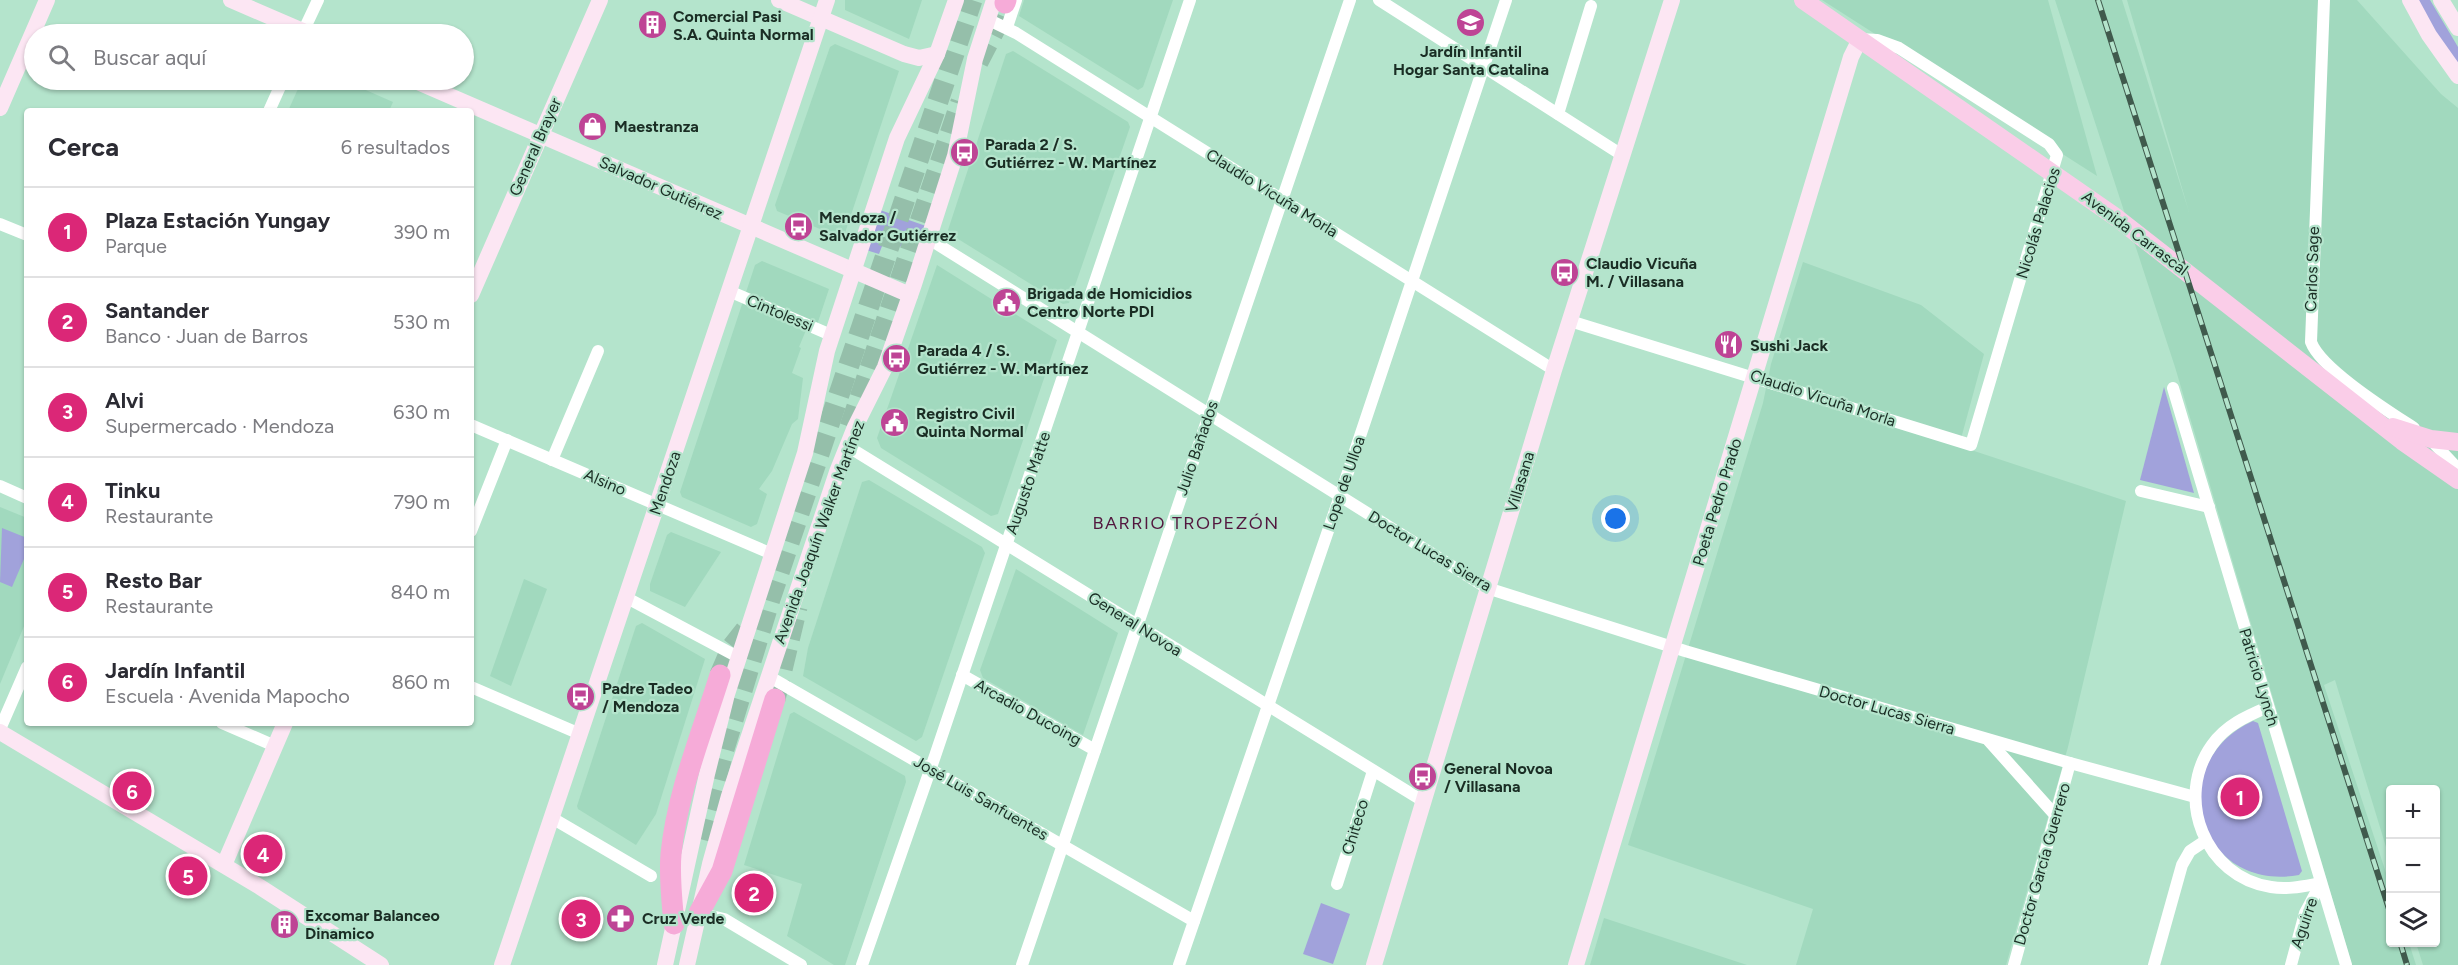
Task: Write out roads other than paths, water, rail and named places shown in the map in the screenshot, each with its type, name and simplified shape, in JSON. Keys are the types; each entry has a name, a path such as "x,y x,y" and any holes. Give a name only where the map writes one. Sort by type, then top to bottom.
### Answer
{"highway":[{"path":"674,924 670,880 673,839 684,792 720,675"},
{"path":"699,913 722,871 775,699"}],"main road":[{"name":"Avenida Carrascal","path":"1803,0 2117,218 2378,422 2444,447 2458,480"}],"street":[{"path":"37,24 47,0"},
{"path":"231,0 283,24"},
{"path":"309,24 318,0"},
{"name":"General Brayer","path":"474,288 600,0"},
{"path":"779,0 911,57 919,58 937,54"},
{"name":"Mendoza","path":"502,965 827,0"},
{"path":"665,965 707,774 738,657 805,453 831,335 897,138 937,54 956,0"},
{"name":"Augusto Matte","path":"862,965 931,769 1190,0"},
{"name":"Julio Bañados","path":"1022,965 1350,0"},
{"path":"1379,0 1622,155"},
{"name":"Lope de Ulloa","path":"1179,965 1340,496 1506,0"},
{"name":"Villasana","path":"1374,965 1554,370 1672,0"},
{"name":"Carlos Sage","path":"2324,0 2311,342 2319,357 2347,380 2444,447 2458,469"},
{"path":"2401,0 2458,76"},
{"path":"2410,0 2429,35"},
{"path":"2441,0 2458,28"},
{"path":"1005,1 1007,27"},
{"name":"Avenida Joaquín Walker Martínez","path":"687,965 729,796 768,676 847,446 885,367 929,239 960,140 975,59 987,19 1005,1"},
{"path":"1558,114 1591,6"},
{"name":"Claudio Vicuña Morla","path":"987,19 1007,27 1554,370"},
{"name":"Poeta Pedro Prado","path":"1576,965 1851,57 1860,39"},
{"name":"Nicolás Palacios","path":"1860,39 1877,40 1899,48 2049,144 2057,155 1971,445"},
{"path":"0,108 24,53"},
{"path":"270,108 278,90"},
{"name":"Salvador Gutiérrez","path":"436,90 910,295"},
{"path":"0,224 24,235"},
{"name":"Doctor Lucas Sierra","path":"929,239 1487,588 1673,647 2070,763 2195,797"},
{"name":"Cintolessi","path":"729,291 831,335"},
{"name":"Claudio Vicuña Morla","path":"1570,321 1755,376 1971,445"},
{"path":"552,460 598,351"},
{"name":"Patricio Lynch","path":"2173,388 2346,965"},
{"name":"Alsino","path":"474,426 772,555"},
{"path":"474,523 507,440"},
{"name":"General Novoa","path":"847,446 1423,801"},
{"path":"0,486 24,497"},
{"path":"2141,491 2209,507"},
{"path":"627,598 738,657"},
{"path":"24,674 0,731 297,909 381,965"},
{"name":"Arcadio Ducoing","path":"962,675 1095,750"},
{"name":"José Luis Sanfuentes","path":"768,676 1194,921"},
{"path":"474,688 580,734"},
{"path":"2268,707 2234,724 2212,744 2198,774 2195,797 2197,819 2205,841 2215,855 2228,868 2254,883 2282,888 2321,883"},
{"path":"229,726 275,746"},
{"path":"224,865 284,726"},
{"path":"1987,739 2056,816"},
{"name":"Doctor García Guerrero","path":"2014,965 2070,763"},
{"name":"Chiteco","path":"1337,884 1373,771"},
{"path":"552,818 651,876"},
{"path":"2154,965 2182,866 2190,851 2205,841"},
{"name":"Aguirre","path":"2291,965 2305,913 2321,883"},
{"path":"699,913 724,919 801,965"}],"tunnel":[{"path":"700,839 724,749 770,599 972,0"},
{"path":"978,62 1005,3"},
{"path":"850,427 961,102"},
{"path":"775,699 797,607"},
{"path":"720,675 732,647 751,623"}],"railway":[{"path":"2098,0 2386,900"},
{"path":"2402,947 2407,965"}],"place":[{"name":"Jardín Infantil Hogar Santa Catalina","path":"1471,23"},
{"name":"Comercial Pasi S.A. Quinta Normal","path":"652,25"},
{"name":"Maestranza","path":"593,126"},
{"name":"Parada 2 / S. Gutiérrez - W. Martínez","path":"964,153"},
{"name":"Mendoza / Salvador Gutiérrez","path":"798,226"},
{"name":"Claudio Vicuña M. / Villasana","path":"1565,272"},
{"name":"Brigada de Homicidios Centro Norte PDI","path":"1006,302"},
{"name":"Sushi Jack","path":"1729,345"},
{"name":"Parada 4 / S. Gutiérrez - W. Martínez","path":"896,359"},
{"name":"Registro Civil Quinta Normal","path":"895,422"},
{"name":"Padre Tadeo / Mendoza","path":"581,697"},
{"name":"General Novoa / Villasana","path":"1423,777"},
{"name":"Jardín Infantil","path":"132,791"},
{"name":"Plaza Estación Yungay","path":"2240,797"},
{"name":"Tinku","path":"263,854"},
{"name":"Resto Bar","path":"188,876"},
{"name":"Santander","path":"754,893"},
{"name":"Cruz Verde","path":"621,918"},
{"name":"Alvi","path":"581,919"},
{"name":"Excomar Balanceo Dinamico","path":"284,924"}],"district":[{"name":"BARRIO TROPEZÓN","path":"1186,523"}]}
